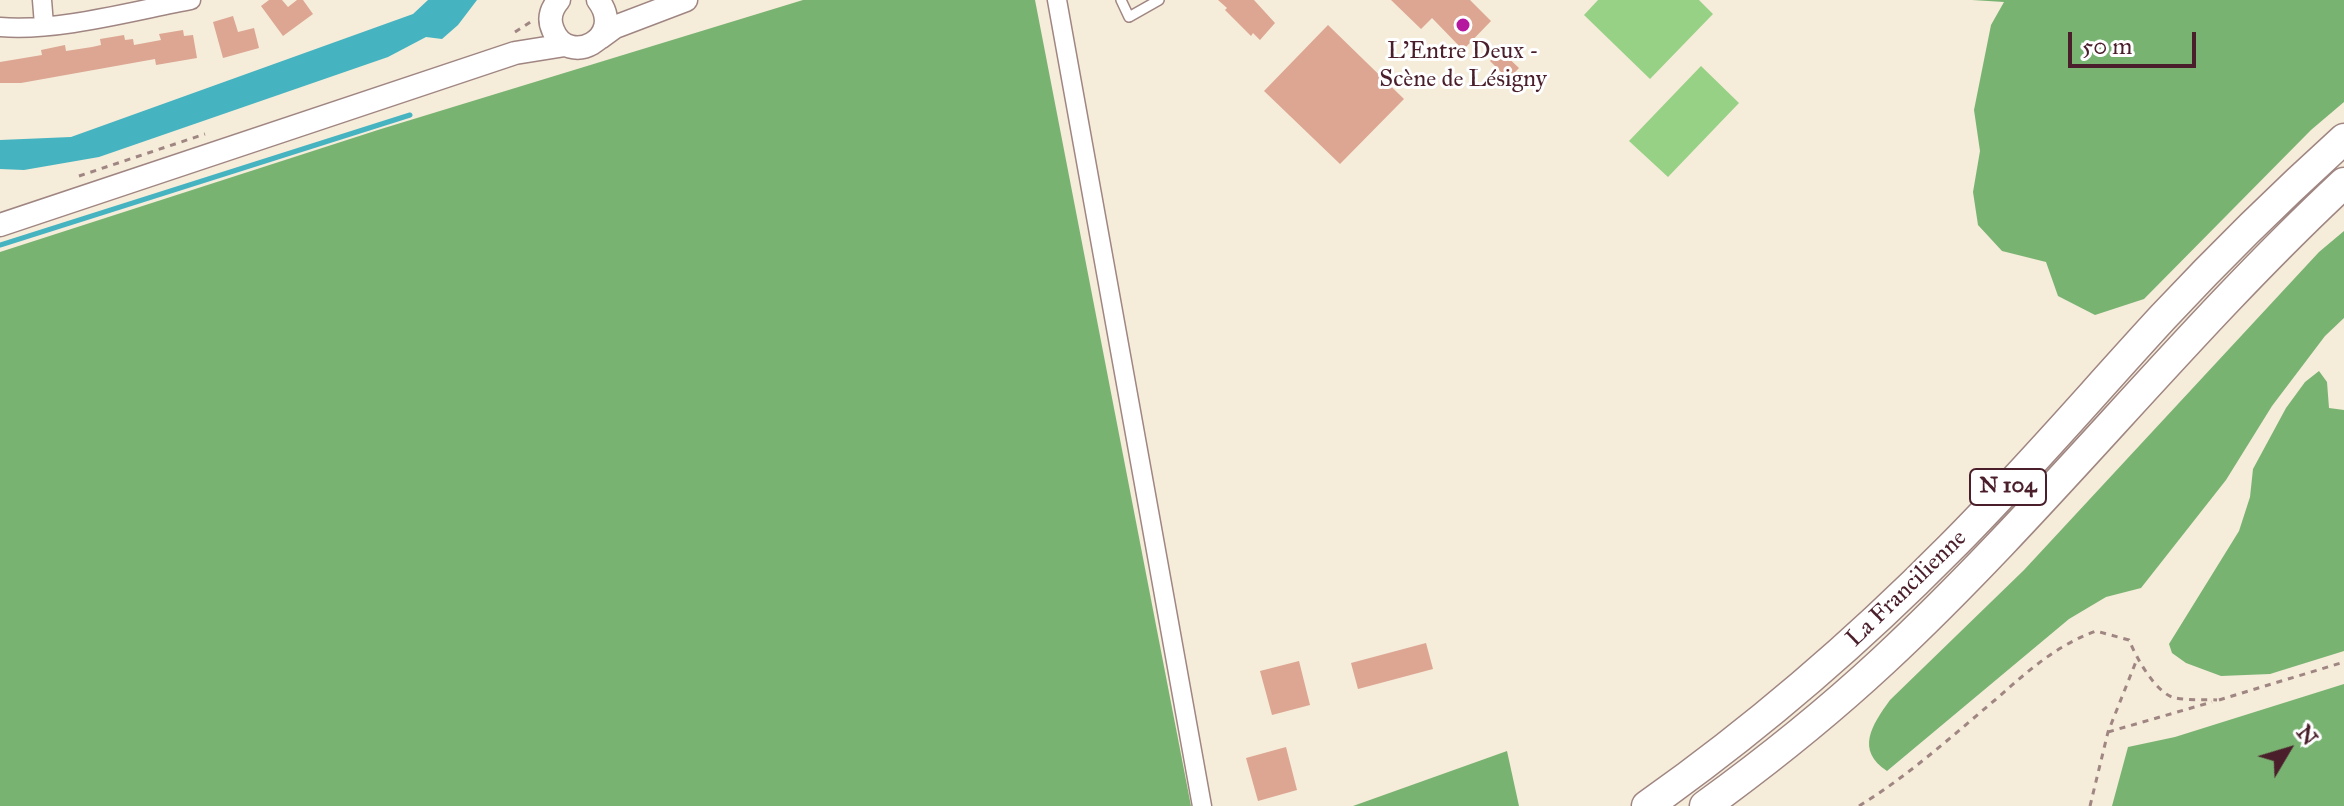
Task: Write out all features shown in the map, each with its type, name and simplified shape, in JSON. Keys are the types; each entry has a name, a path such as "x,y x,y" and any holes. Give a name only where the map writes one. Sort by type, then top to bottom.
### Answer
{"highway":[{"name":"La Francilienne","path":"1647,806 1739,739 1863,634 1995,501 2164,316 2259,218 2344,139"},
{"name":"La Francilienne","path":"1705,806 1840,699 1925,620 2221,305 2293,230 2344,183"}],"street":[{"path":"42,0 44,25"},
{"path":"0,27 16,29 191,0"},
{"path":"1057,0 1202,806"},
{"path":"599,1 637,9 676,3"},
{"path":"599,1 607,20 600,38"},
{"path":"0,225 515,53 565,45 584,47 615,27 676,3"},
{"path":"555,5 554,34 565,45"},
{"path":"515,53 555,5"}],"lane":[{"path":"1121,0 1129,17 1159,0"}],"path":[{"path":"1859,806 1885,790 2054,650 2072,639 2096,631 2129,640 2137,659 2171,697 2217,700"},
{"path":"2090,806 2108,732 2137,659"},
{"path":"2108,732 2344,662"}],"green space":[{"path":"803,0 1035,0 1191,806 0,806 0,252 381,129"},
{"path":"1598,0 1699,0 1713,14 1650,79 1584,15"},
{"path":"1972,0 2344,0 2344,102 2311,130 2144,299 2095,315 2058,296 2046,262 2002,251 1978,225 1973,192 1980,151 1974,110 1991,25 2004,2"},
{"path":"1701,66 1739,103 1668,177 1629,141"},
{"path":"2344,231 2344,318 2325,336 2272,406 2226,480 2141,588 2106,597 2069,619 1887,771 1877,763 1871,755 1870,737 1877,719 1890,700 2024,570 2319,252"},
{"path":"2319,371 2327,382 2329,408 2344,410 2344,651 2270,674 2221,676 2186,663 2172,653 2169,644 2239,531 2250,497 2253,469 2286,408 2305,382"},
{"path":"2344,684 2344,806 2112,806 2128,747 2175,737"},
{"path":"1507,751 1519,806 1353,806"}],"water":[{"path":"428,0 477,0 458,25 442,39 426,37 388,57 99,157 24,170 0,169 0,140 71,137 413,14"}],"building":[{"path":"269,0 282,0 288,7 297,0 303,0 313,14 283,36 261,6"},
{"path":"1218,0 1254,0 1275,23 1260,40 1253,33 1251,36"},
{"name":"L'Entre Deux - Scène de Lésigny","path":"1391,0 1470,0 1491,21 1463,50 1432,18 1421,29"},
{"path":"233,16 238,32 254,28 259,48 223,58 213,22"},
{"path":"1328,25 1404,99 1340,164 1264,91"},
{"path":"183,30 184,36 193,35 197,58 156,65 155,59 21,83 0,83 0,62 42,55 41,50 65,45 66,51 92,47 101,45 100,39 124,35 125,40 133,39 134,45 161,40 159,34"},
{"path":"1500,50 1519,68 1508,79 1490,61"},
{"path":"1426,643 1433,669 1358,689 1351,663"},
{"path":"1299,661 1310,705 1272,715 1260,671"},
{"path":"1286,747 1297,790 1258,801 1246,758"}],"waterway":[{"path":"0,245 410,115"}],"place":[{"name":"L'Entre Deux - Scène de Lésigny","path":"1463,25"}]}
